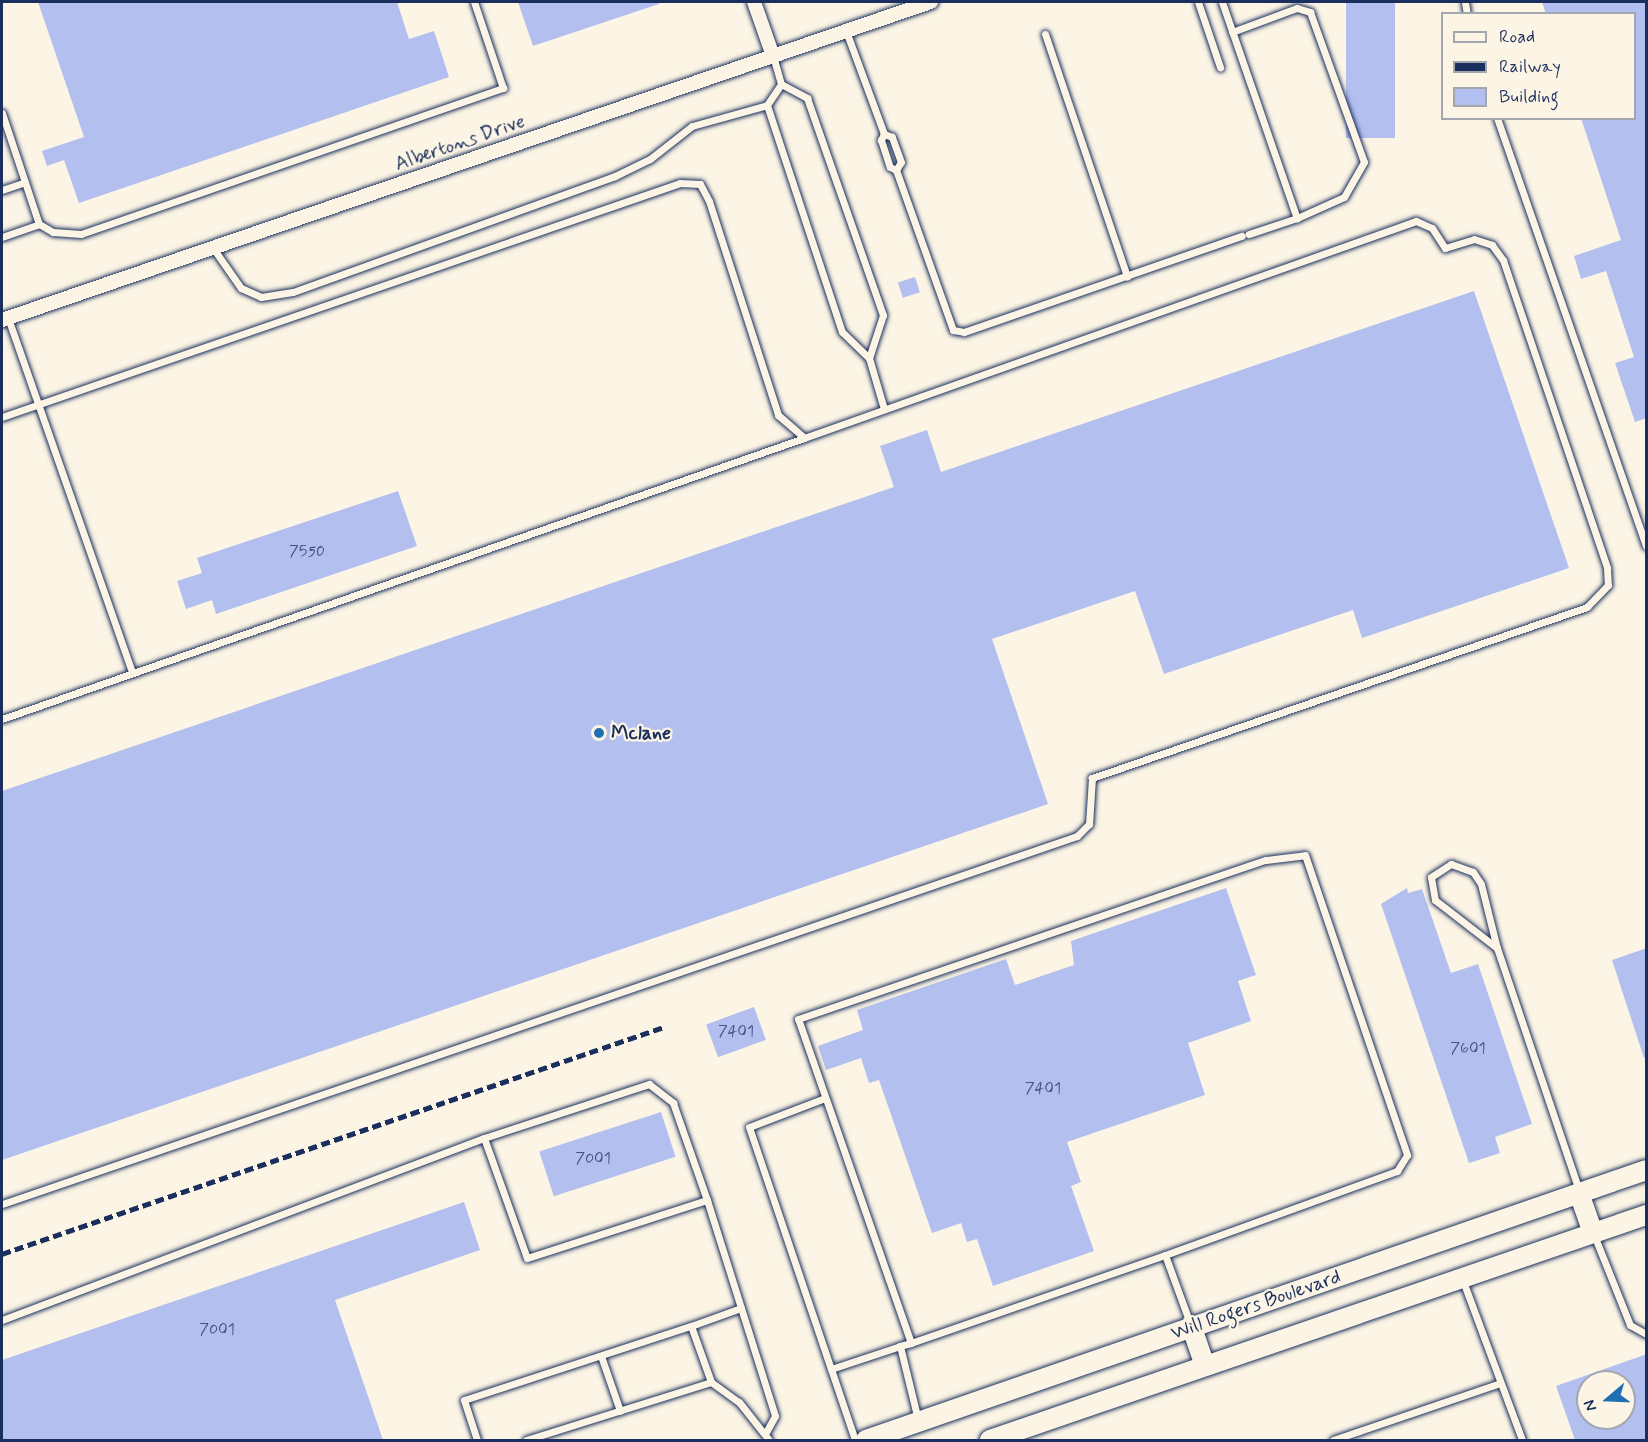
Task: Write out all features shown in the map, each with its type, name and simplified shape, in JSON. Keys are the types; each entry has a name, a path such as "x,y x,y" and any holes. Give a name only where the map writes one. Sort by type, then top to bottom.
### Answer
{"main road":[{"name":"Will Rogers Boulevard","path":"866,1440 921,1432 1192,1328 1647,1170"},
{"path":"1580,1193 1593,1233"},
{"path":"990,1440 1647,1215"},
{"path":"1192,1328 1205,1366"}],"street":[{"path":"754,2 773,56"},
{"name":"Albertons Drive","path":"5,319 931,2"}],"lane":[{"path":"2,113 39,224 53,232 81,234 503,88 474,2"},
{"path":"1198,2 1220,67"},
{"path":"1222,2 1297,218"},
{"path":"846,31 884,134 881,140 896,170 953,330 964,332 1297,218 1344,197 1358,179 1364,162 1310,12 1297,8 1232,32"},
{"path":"1045,34 1127,276"},
{"path":"773,56 781,84 807,98 883,315 868,358"},
{"path":"213,248 241,288 261,297 293,292 615,176 650,159 692,126 767,105 781,84"},
{"path":"767,105 842,332 868,358 884,409"},
{"path":"1498,120 1647,546"},
{"path":"884,134 892,137 901,162 896,170"},
{"path":"2,190 25,182"},
{"path":"2,417 680,183 700,184 778,415 804,438"},
{"path":"2,719 1416,221 1432,228 1445,248 1474,239 1492,244 1503,260 1608,585 1587,608 1092,778 1089,824 1077,836 2,1204"},
{"path":"2,237 39,224"},
{"path":"5,319 38,405 132,673"},
{"path":"831,1369 910,1343 1165,1255 1397,1171 1407,1155 1305,855 1266,860 798,1019 910,1343"},
{"path":"1497,948 1435,900 1431,877 1441,867 1463,866 1473,872 1489,904 1497,948 1580,1193"},
{"path":"2,1320 484,1138 650,1084 673,1103 707,1200 774,1416 766,1432"},
{"path":"825,1098 749,1127 855,1440"},
{"path":"484,1138 527,1258 707,1200"},
{"path":"1593,1233 1630,1325 1647,1334"},
{"path":"1165,1255 1192,1328"},
{"path":"1462,1278 1522,1440"},
{"path":"477,1440 464,1400 741,1308"},
{"path":"691,1326 711,1382 766,1432 769,1440"},
{"path":"900,1346 921,1432"},
{"path":"601,1356 620,1411"},
{"path":"526,1440 711,1382"},
{"path":"1333,1440 1500,1383"}],"building":[{"path":"38,2 397,2 409,39 434,31 449,77 79,203 64,160 47,166 42,151 84,137"},
{"path":"518,2 659,2 659,4 533,46"},
{"path":"1346,2 1395,2 1395,138 1346,138"},
{"path":"1542,2 1647,2 1647,418 1635,422 1615,363 1634,357 1606,271 1581,279 1574,256 1621,240 1582,120 1636,120 1636,12 1545,12"},
{"path":"915,277 920,292 903,298 898,283"},
{"name":"Mclane","path":"1474,291 1569,568 1362,638 1353,610 1164,674 1135,591 992,639 1048,804 2,1160 2,791 894,487 880,446 927,430 941,472"},
{"path":"398,491 417,546 216,614 212,600 186,609 177,581 202,573 197,558"},
{"path":"1226,888 1256,975 1238,981 1251,1021 1188,1043 1205,1095 1067,1142 1081,1182 1071,1186 1094,1251 993,1286 977,1239 967,1242 961,1223 932,1233 879,1080 869,1083 861,1058 826,1070 818,1046 863,1030 857,1010 1006,959 1015,985 1074,965 1071,941"},
{"path":"1407,888 1408,893 1422,889 1451,973 1478,964 1532,1124 1495,1137 1500,1153 1469,1163 1381,904"},
{"path":"1647,948 1647,1058 1644,1058 1612,960"},
{"path":"754,1007 766,1040 718,1057 706,1024"},
{"path":"661,1112 676,1157 554,1196 539,1152"},
{"path":"464,1202 480,1250 335,1300 383,1440 2,1440 2,1360"},
{"path":"1647,1354 1647,1440 1575,1440 1556,1386 1576,1379 1576,1430 1636,1430 1636,1370 1602,1370"}],"railway":[{"path":"2,1254 664,1027"}],"place":[{"name":"Mclane","path":"599,733"}]}
